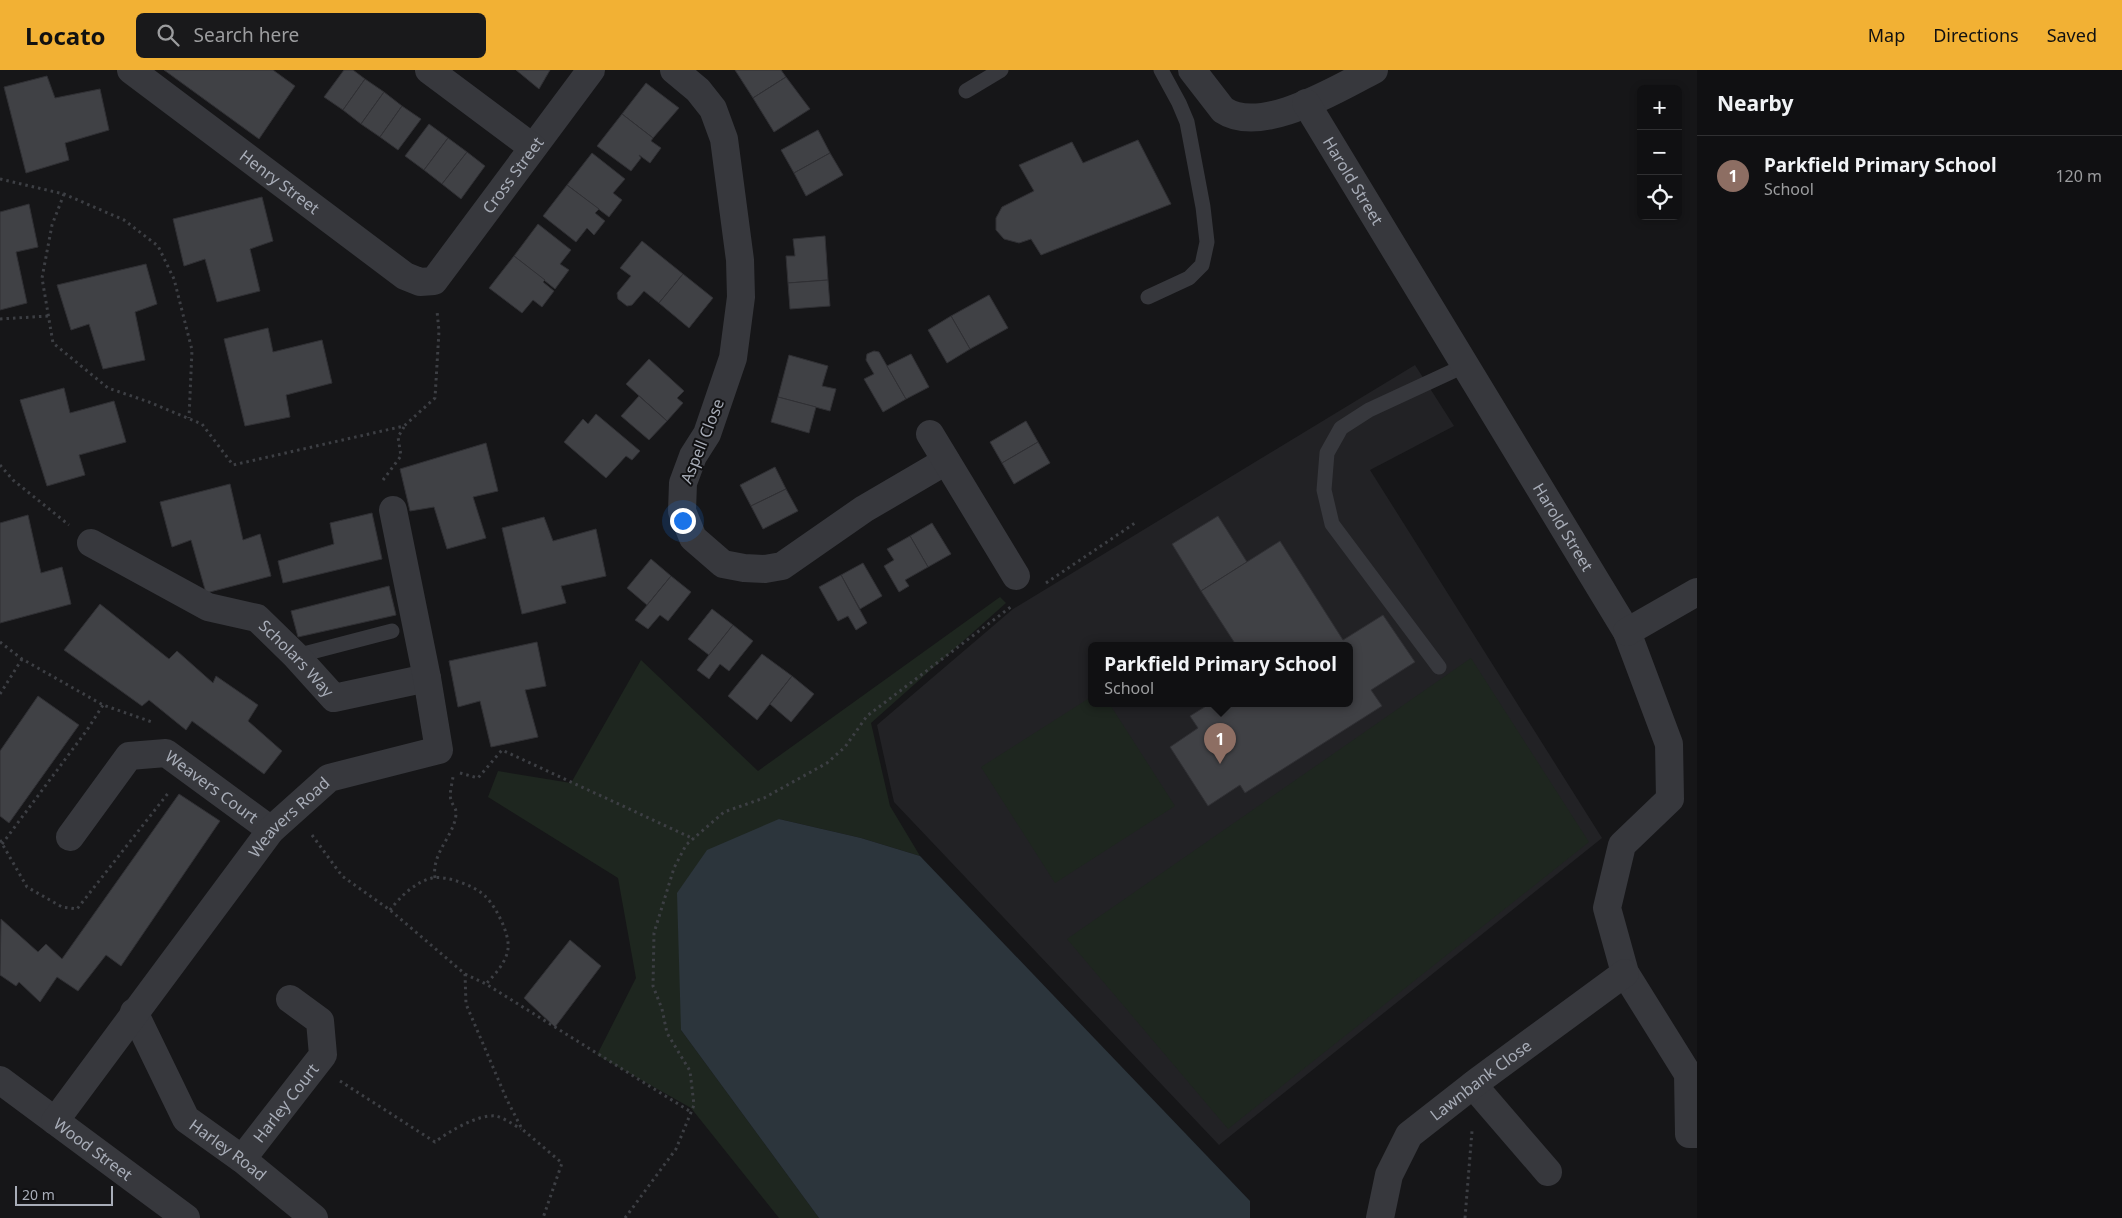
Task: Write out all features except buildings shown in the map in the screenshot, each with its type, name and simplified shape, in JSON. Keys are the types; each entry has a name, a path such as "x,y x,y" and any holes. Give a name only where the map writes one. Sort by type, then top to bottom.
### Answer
{"street":[{"name":"Henry Street","path":"132,70 405,276 420,282 434,281"},
{"path":"429,70 532,147"},
{"name":"Cross Street","path":"434,281 591,70"},
{"name":"Aspell Close","path":"674,70 698,90 713,109 724,139 740,260 741,297 733,358 706,434 693,456 683,483 682,511 693,538 723,564 764,569 782,566 864,509 946,461"},
{"path":"1192,70 1216,103 1229,114 1249,118 1276,114 1306,103 1374,70"},
{"name":"Harold Street","path":"1306,103 1627,632 1669,744 1670,799 1622,845 1607,908 1625,973 1688,1074 1688,1134 1697,1134"},
{"path":"930,434 1017,589"},
{"name":"Weavers Road","path":"55,1121 134,1012 271,830 329,778 439,750 427,678 393,510"},
{"name":"Scholars Way","path":"91,543 208,606 257,618 296,656 334,698 427,678"},
{"path":"1627,632 1697,592"},
{"name":"Weavers Court","path":"70,837 129,756 166,753 271,830"},
{"name":"Lawnbank Close","path":"1380,1218 1389,1175 1409,1135 1473,1085 1625,973"},
{"name":"Harley Court","path":"242,1159 323,1055 320,1021 290,999"},
{"name":"Harley Road","path":"134,1012 186,1119 242,1159 314,1218"},
{"name":"Wood Street","path":"0,1080 186,1218"},
{"path":"1473,1085 1548,1172"}],"lane":[{"path":"966,91 1001,70"},
{"path":"1148,298 1189,278 1202,265 1207,242 1206,224 1187,122 1180,103 1161,70"},
{"path":"1440,666 1332,524 1324,490 1327,453 1341,428 1369,410 1464,366"},
{"path":"296,656 392,631"}],"path":[{"path":"0,179 64,194 124,220 158,246 174,279 192,350 189,418"},
{"path":"64,194 52,225 42,278 53,343 108,388 202,424 233,465 404,426"},
{"path":"380,485 401,456 398,437 404,426 435,398 439,331 434,281"},
{"path":"0,319 48,316"},
{"path":"0,465 13,480 91,543"},
{"path":"1041,586 1135,523"},
{"path":"624,1218 676,1149 694,1105 690,1071 668,1033 662,1009 653,986 654,933 674,868 686,845 724,812 764,798 827,763 845,747 867,716 1017,589"},
{"path":"0,642 22,659 103,705 160,724"},
{"path":"0,694 22,659"},
{"path":"2,844 87,730 103,705"},
{"path":"435,878 434,870 438,853 452,828 456,811 450,799 453,771 478,778 502,750 694,839"},
{"path":"293,810 342,876 390,910 466,974 486,984 691,1112"},
{"path":"390,910 398,900 413,888 435,878 445,878 465,884 485,896 498,913 508,948 503,963 486,984"},
{"path":"466,974 466,1004 506,1100 522,1129"},
{"path":"315,1065 435,1142 451,1130 483,1118 496,1116 522,1129 562,1163 543,1218"},
{"path":"1465,1218 1472,1135 1473,1085"}],"shaded area":[{"path":"1415,365 1454,426 1370,470 1602,838 1219,1145 894,802 877,725 1013,609"},
{"path":"1000,597 1006,603 871,723 890,806 920,856 861,838 779,819 681,1030 819,1218 779,1218 691,1108 597,1055 636,978 618,878 488,797 498,771 571,783 641,660 758,771"},
{"path":"1471,658 1589,842 1228,1129 1067,939"},
{"path":"1088,699 1088,707 1112,707 1175,806 1055,883 981,767"},
{"path":"779,819 861,838 920,856 1250,1201 1250,1218 819,1218 681,1030 677,893 707,850"}],"place":[{"name":"Parkfield Primary School","path":"1220,764"}]}
